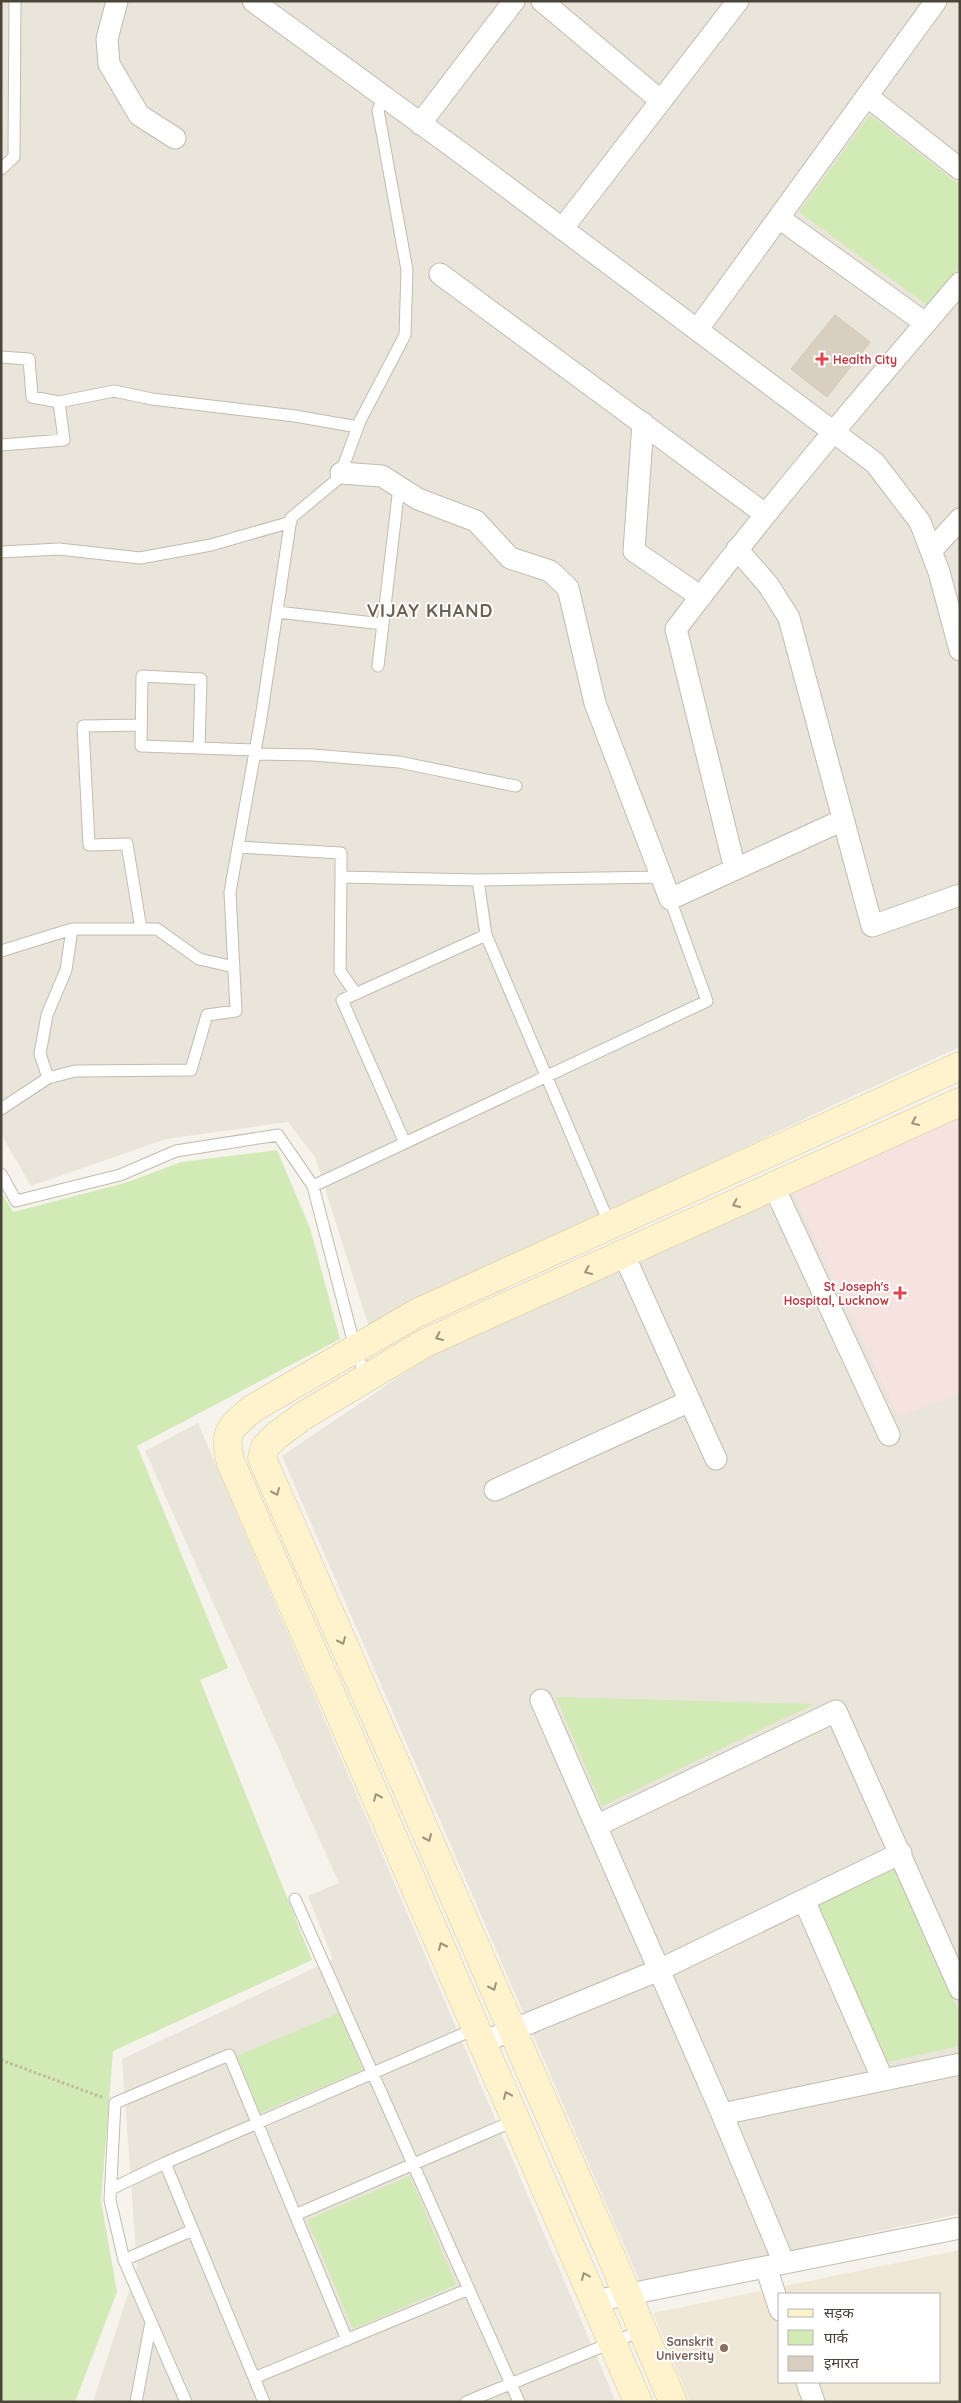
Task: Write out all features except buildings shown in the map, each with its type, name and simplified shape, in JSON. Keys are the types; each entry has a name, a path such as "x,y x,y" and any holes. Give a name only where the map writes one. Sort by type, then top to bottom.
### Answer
{"street":[{"path":"117,1 108,39 109,64 139,115 174,138"},
{"path":"253,1 875,463 920,522 939,572 960,650"},
{"path":"420,124 514,1"},
{"path":"542,1 661,101"},
{"path":"562,229 738,1"},
{"path":"697,330 936,1"},
{"path":"867,96 960,169"},
{"path":"778,218 925,323"},
{"path":"440,274 765,514"},
{"path":"735,869 676,629 737,549 833,431 960,283"},
{"path":"643,423 634,551 701,597"},
{"path":"340,473 382,476 418,499 476,521 510,558 550,571 568,588 595,703 670,899 843,820"},
{"path":"931,551 960,519"},
{"path":"737,549 770,586 789,618 872,926 960,894"},
{"path":"638,2402 517,2119 231,1463 226,1444 231,1428 252,1408 417,1313 960,1066"},
{"path":"673,2402 628,2294 262,1458 265,1447 276,1436 303,1416 425,1343 960,1102"},
{"path":"774,1187 889,1435"},
{"path":"624,1255 716,1459"},
{"path":"495,1490 690,1401"},
{"path":"540,1700 722,2114 775,2265 778,2293"},
{"path":"596,1826 836,1711 960,1989"},
{"path":"480,2035 512,2030 659,1970 901,1854"},
{"path":"804,1900 883,2080"},
{"path":"722,2114 960,2064"},
{"path":"595,2301 960,2228"},
{"path":"807,2383 814,2402"}],"lane":[{"path":"1,168 14,157 15,1"},
{"path":"1,1109 48,1078 75,1071 191,1070 207,1015 236,1011 230,892 255,752 291,518 339,478 358,427 406,335 408,270 378,110 384,97"},
{"path":"1,357 29,358 32,397 59,402 114,391 152,399 295,416 358,427"},
{"path":"1,445 64,440 59,402"},
{"path":"378,666 399,487"},
{"path":"1,552 59,549 140,558 211,546 291,522"},
{"path":"277,612 383,624"},
{"path":"199,748 201,679 142,676 141,746 313,755 399,762 516,786"},
{"path":"141,725 82,726 89,845 127,844 141,929"},
{"path":"238,847 341,853 340,972 356,994"},
{"path":"341,877 478,880 662,877"},
{"path":"478,880 486,935 610,1225"},
{"path":"313,1186 707,1001 670,899"},
{"path":"48,1078 40,1054 47,1015 66,970 72,929"},
{"path":"1,950 72,929 157,929 199,959 234,967"},
{"path":"405,1143 342,1000 486,935"},
{"path":"1,1174 16,1202 120,1175 176,1151 278,1135 313,1186 355,1348 366,1379"},
{"path":"295,1899 519,2402"},
{"path":"111,2189 165,2162 373,2073 480,2035"},
{"path":"186,2402 124,2260 110,2200 115,2103 229,2055 347,2340"},
{"path":"295,2215 517,2119"},
{"path":"165,2162 264,2402"},
{"path":"124,2260 193,2230"},
{"path":"254,2378 469,2289"},
{"path":"136,2402 151,2322"},
{"path":"466,2402 643,2330"}],"path":[{"path":"1,2060 115,2103"}],"shaded area":[{"path":"1,1 960,1 960,1047 840,1102 369,1327 315,1157 288,1122 166,1139 31,1186 1,1134"},
{"path":"960,1116 960,2214 640,2282 282,1456 437,1351"},
{"name":"St Joseph's Hospital, Lucknow","path":"960,1116 960,1395 898,1416 792,1191"},
{"path":"198,1423 616,2402 93,2402 137,2266 122,2059 333,1959 308,1896 339,1883 145,1451"},
{"name":"Sanskrit University","path":"960,2250 960,2402 690,2402 653,2313"}],"green space":[{"path":"870,115 960,185 960,267 927,305 799,212"},
{"path":"277,1150 310,1228 340,1339 137,1446 228,1668 200,1680 312,1960 113,2051 101,2201 117,2292 75,2402 1,2402 1,1192 13,1212 125,1183 181,1162"},
{"path":"556,1697 814,1704 602,1806"},
{"path":"897,1868 960,2014 960,2046 887,2062 817,1906"},
{"path":"339,2013 363,2070 260,2113 237,2056"},
{"path":"410,2176 456,2285 353,2329 307,2220"}],"place":[{"name":"Health City","path":"822,359"},
{"name":"St Joseph's Hospital, Lucknow","path":"900,1293"},
{"name":"Sanskrit University","path":"724,2348"}],"district":[{"name":"VIJAY KHAND","path":"430,610"}]}
